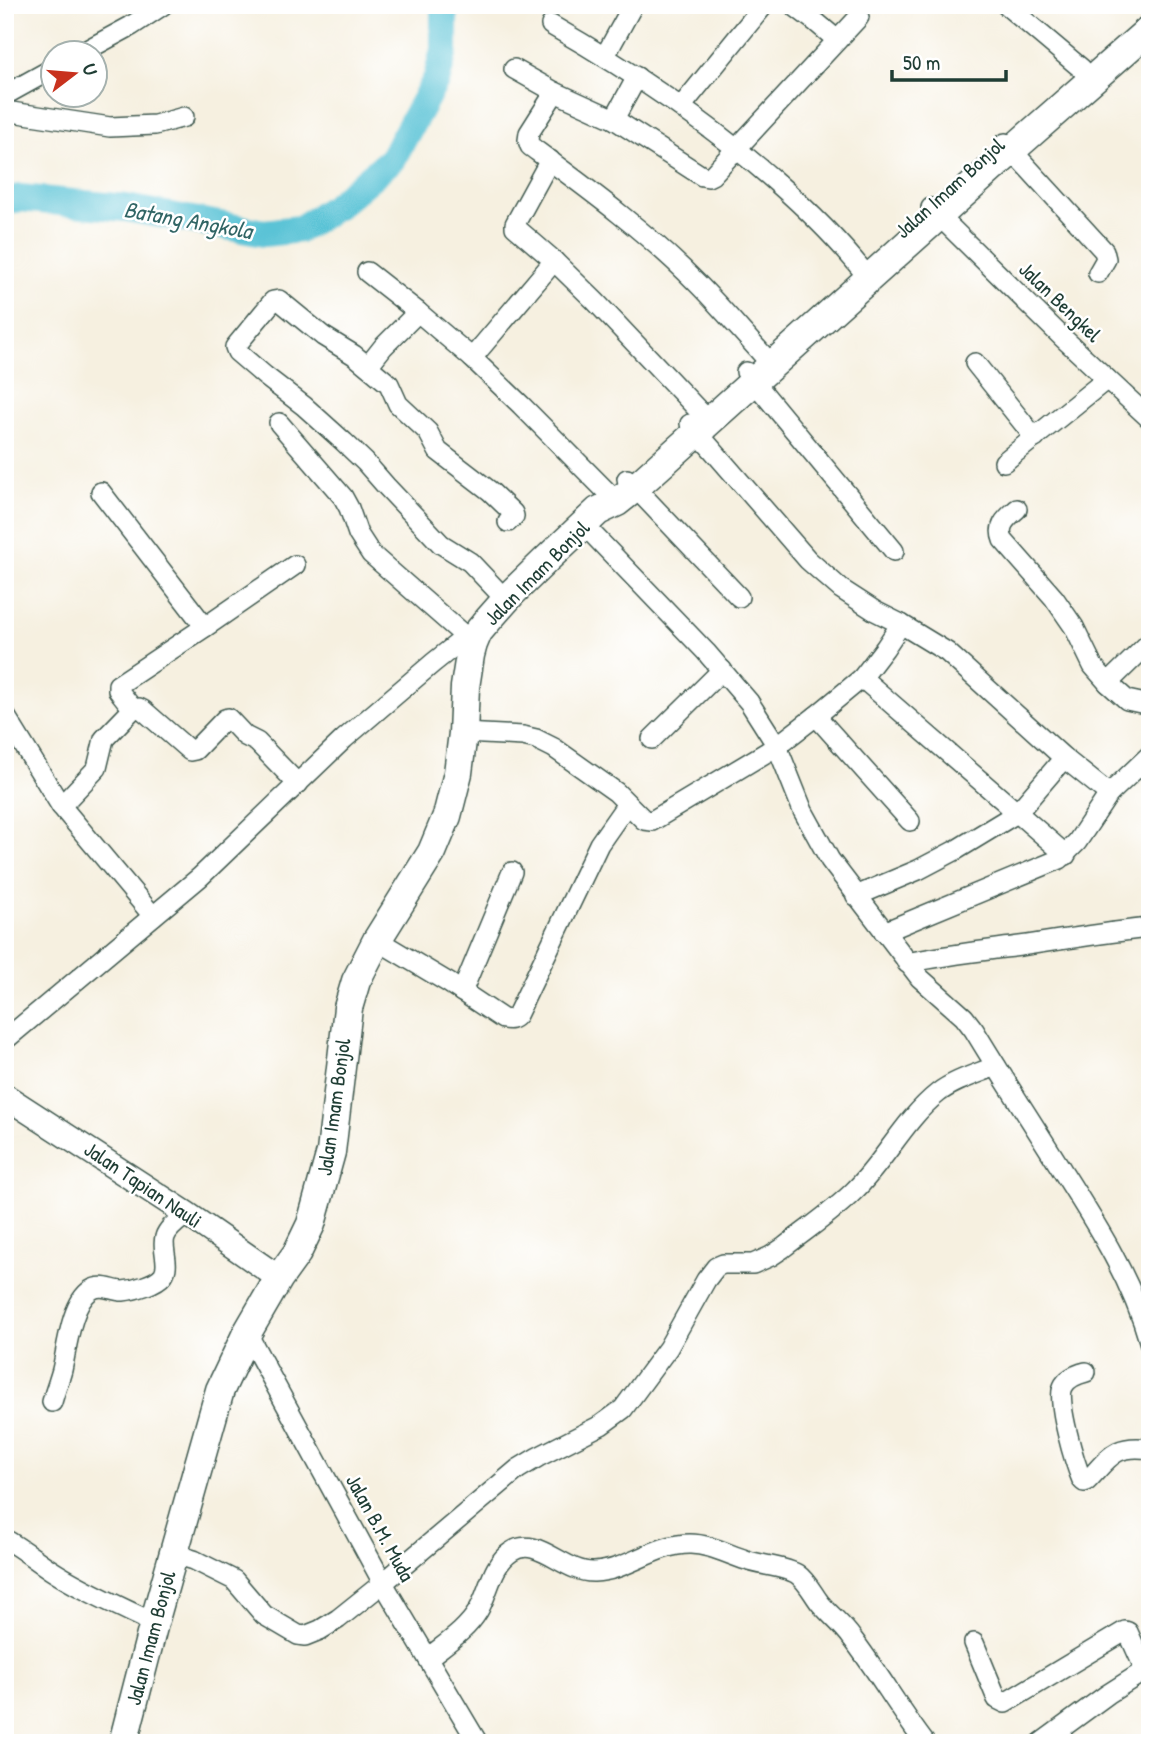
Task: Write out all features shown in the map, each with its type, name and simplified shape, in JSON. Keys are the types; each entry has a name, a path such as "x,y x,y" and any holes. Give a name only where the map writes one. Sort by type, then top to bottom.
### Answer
{"highway":[{"name":"Jalan Imam Bonjol","path":"123,1743 153,1623 220,1391 247,1333 297,1253 311,1224 321,1192 331,1152 348,1008 356,981 377,940 432,852 447,817 458,773 472,635 612,500 755,369 1086,75 1150,8"},
{"name":"Jalan Imam Bonjol","path":"1086,75 1150,29"}],"main road":[{"name":"Jalan Tapian Nauli","path":"5,1096 187,1213 279,1278"}],"street":[{"path":"108,38 163,5"},
{"path":"605,56 633,5"},
{"path":"681,107 764,5"},
{"path":"793,5 837,40"},
{"path":"1006,5 1086,75"},
{"path":"514,69 555,92 614,119 705,177 712,175 859,17"},
{"path":"551,25 605,56 737,148 822,224 865,274"},
{"path":"5,95 38,77"},
{"path":"614,119 636,77"},
{"path":"555,92 528,138 530,146 617,212 688,274 755,369 894,551"},
{"path":"5,111 110,127 155,125 184,117"},
{"path":"1007,146 1104,251 1106,259 1098,272"},
{"path":"550,160 514,225 518,231 554,261 696,423 808,560 841,589 947,652 1064,758 1108,794"},
{"name":"Jalan Bengkel","path":"934,212 1150,419"},
{"path":"472,358 554,261"},
{"path":"367,272 472,358 522,405 612,500 739,597"},
{"path":"506,600 470,562 441,544 351,449 304,406 237,352 235,347 273,301 277,300 323,337 354,355 389,384 396,401 428,432 438,451 502,501 513,513 514,516 508,522"},
{"path":"368,366 418,312"},
{"path":"975,363 1035,438"},
{"path":"1004,462 1107,379"},
{"path":"5,1040 200,877 344,739 433,663 472,635 371,554 358,534 343,497 279,423"},
{"path":"102,492 205,627"},
{"path":"612,500 722,670 749,702 777,746 803,811 830,860 907,963 964,1017 974,1030 1114,1254 1150,1344"},
{"path":"1017,509 1001,526 1003,540 1061,607 1093,666 1108,683 1127,700 1150,705"},
{"path":"295,565 118,685 118,690 133,709 143,710 190,751 195,750 228,718 245,736 257,742 298,784"},
{"path":"463,733 536,738 554,747 616,792 644,820 652,821 777,746 816,716 862,678 901,624"},
{"path":"1108,683 1150,642"},
{"path":"652,739 722,670"},
{"path":"862,678 1066,855"},
{"path":"61,806 97,768 104,739 133,709"},
{"path":"816,716 910,821"},
{"path":"8,728 61,806 153,916"},
{"path":"884,932 1066,855 1108,794 1150,755"},
{"path":"856,895 918,870 1017,813 1064,758"},
{"path":"377,940 503,1019 511,1020 517,1015 599,844 627,804"},
{"path":"462,992 512,872"},
{"path":"907,963 1117,931 1150,929"},
{"path":"174,1554 194,1560 234,1580 264,1615 302,1636 320,1630 383,1583 518,1469 601,1425 623,1409 668,1348 716,1267 723,1264 753,1264 783,1248 854,1191 928,1102 946,1087 996,1066"},
{"path":"52,1402 74,1320 86,1295 99,1287 127,1290 148,1284 160,1277 165,1270 165,1237 187,1213"},
{"name":"Jalan B.M. Muda","path":"247,1333 383,1583 478,1743"},
{"path":"1086,1372 1066,1382 1061,1391 1064,1416 1082,1480 1087,1481 1118,1450 1133,1447 1150,1449"},
{"path":"5,1539 93,1594 153,1623"},
{"path":"428,1658 473,1619 498,1566 504,1557 517,1548 534,1548 580,1571 592,1573 615,1569 670,1547 690,1544 711,1547 748,1561 797,1574 850,1635 925,1743"},
{"path":"974,1643 997,1699 1005,1703 1125,1630 1148,1674"},
{"path":"1041,1743 1108,1694 1141,1673 1148,1674"}],"waterway":[{"name":"Batang Angkola","path":"5,201 20,198 126,208 264,233 300,229 335,207 392,159 437,78 444,50 444,5"}]}
